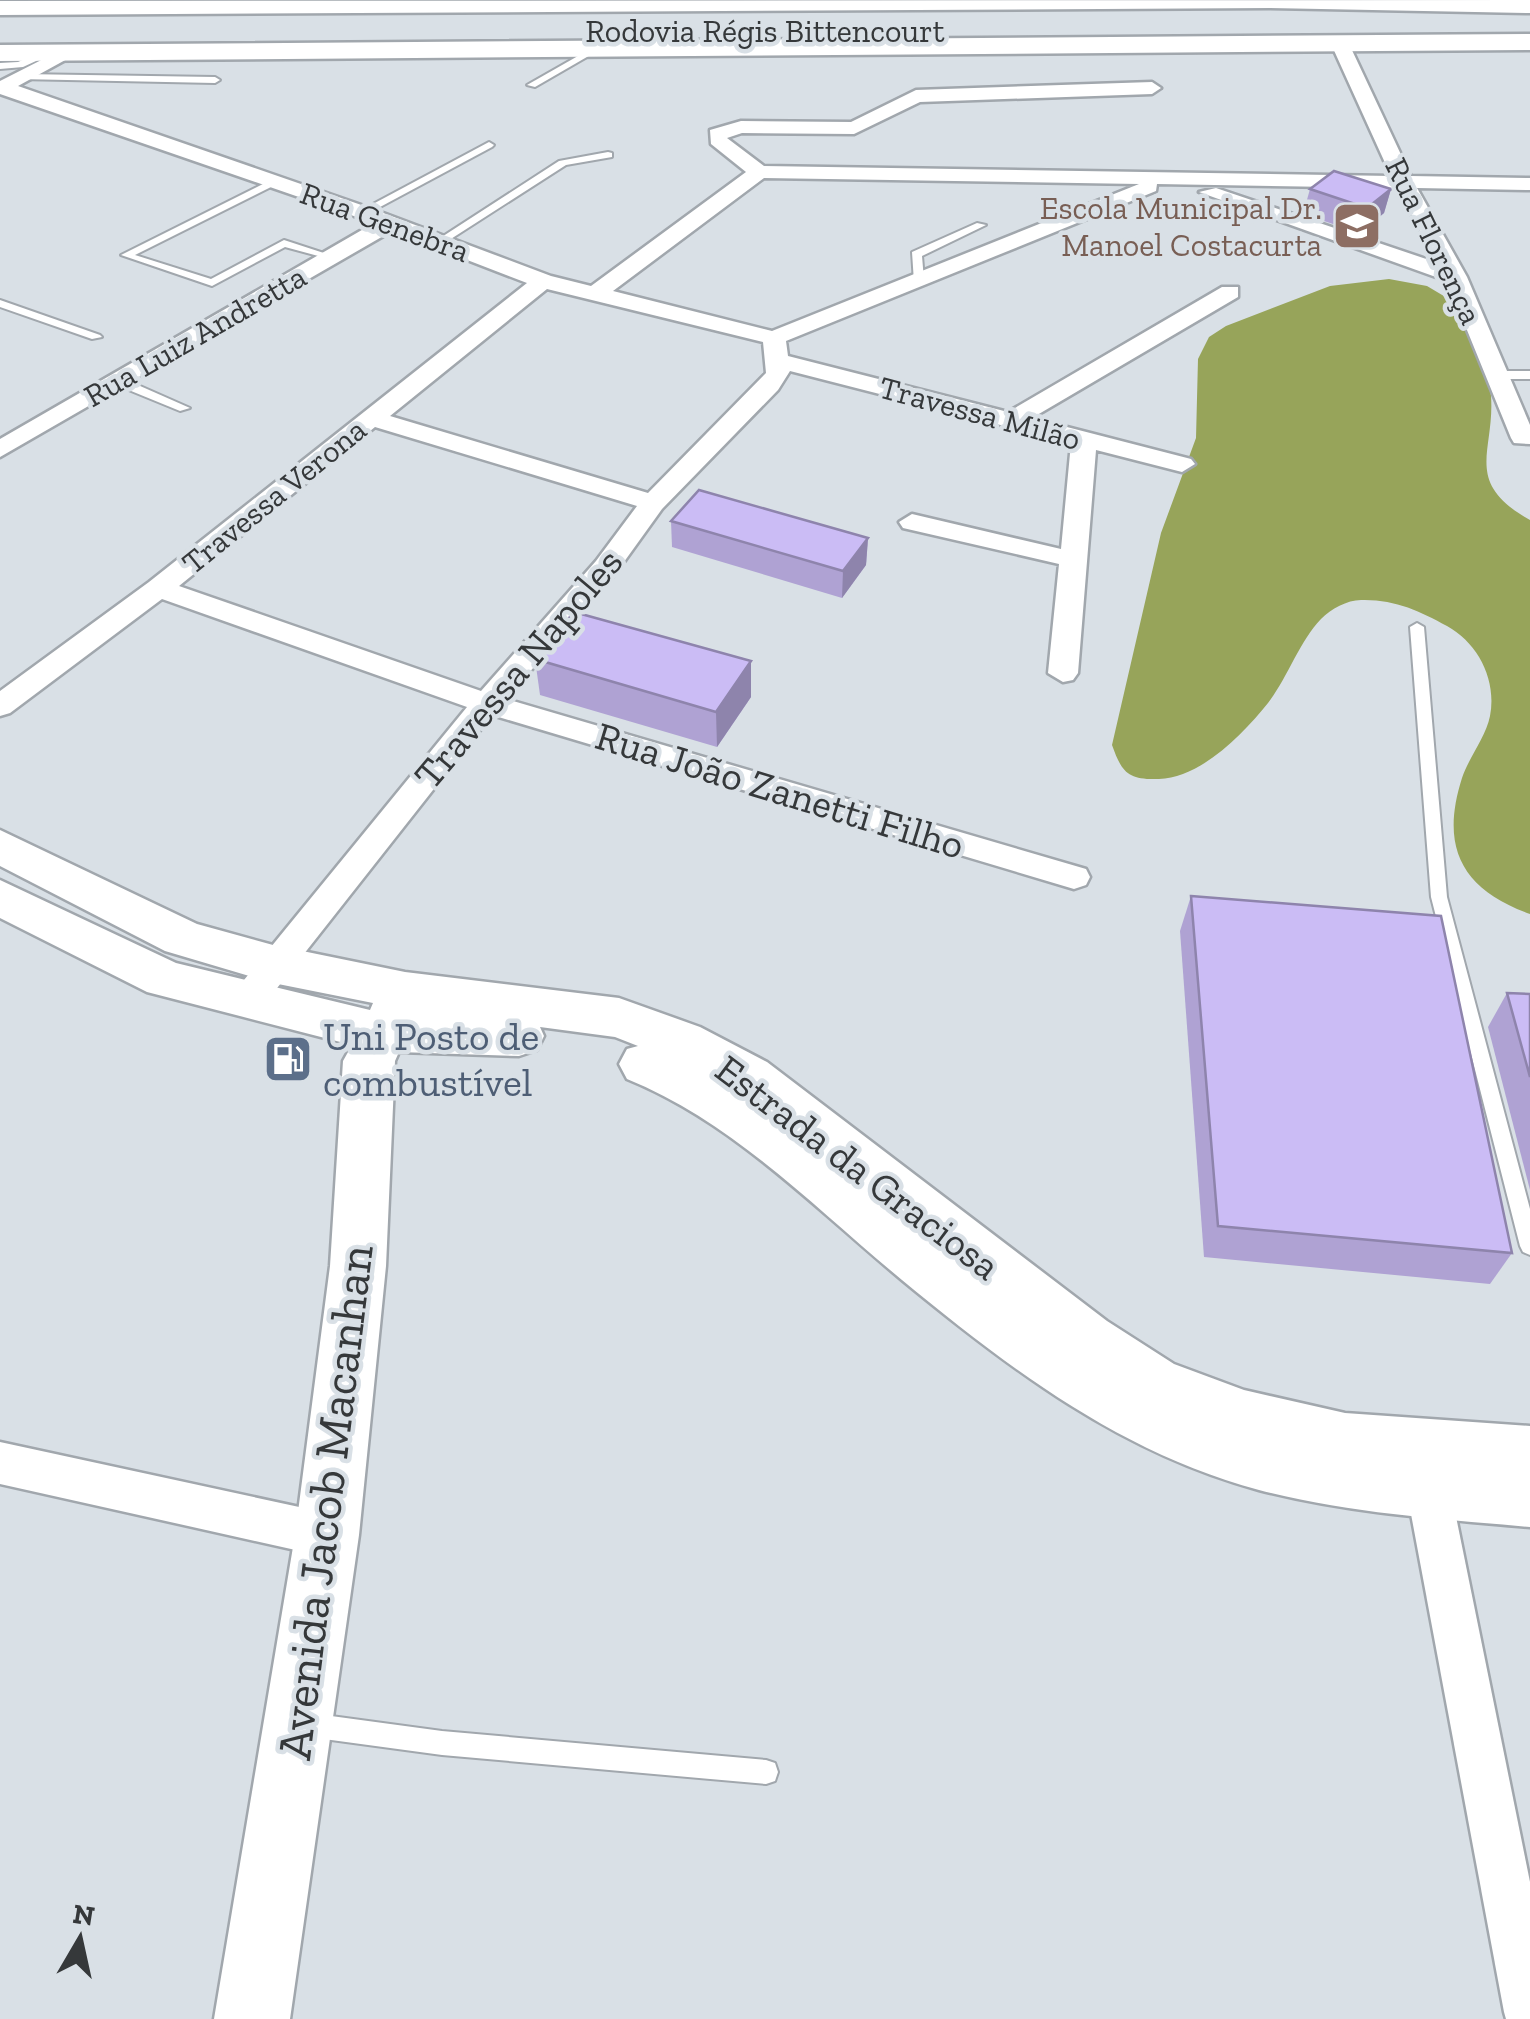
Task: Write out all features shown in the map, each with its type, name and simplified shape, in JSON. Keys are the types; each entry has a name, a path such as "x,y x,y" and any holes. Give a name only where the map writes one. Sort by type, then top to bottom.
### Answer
{"highway":[{"name":"Rodovia Régis Bittencourt","path":"0,22 1530,9"},
{"name":"Rodovia Régis Bittencourt","path":"0,35 1530,26"},
{"path":"309,51 520,32"},
{"path":"0,53 1530,42"}],"main road":[{"name":"Estrada da Graciosa","path":"0,846 182,938 260,983"},
{"name":"Estrada da Graciosa","path":"0,897 164,979 260,983 611,1052 668,1072 726,1106 1012,1334 1084,1384 1174,1432 1258,1458 1428,1488 1530,1497"},
{"name":"Estrada da Graciosa","path":"393,1012 619,1018 682,1040 749,1077 1086,1340 1154,1384 1244,1418 1346,1442 1530,1456"},
{"name":"Avenida Jacob Macanhan","path":"252,2019 328,1534 358,1266 369,1061 393,1012"}],"street":[{"path":"0,8 1270,1 1530,9"},
{"name":"Rua Florença","path":"1341,46 1404,183 1456,277 1523,438"},
{"path":"5,80 58,53"},
{"name":"Rua Genebra","path":"5,80 543,282 776,349"},
{"path":"1152,88 916,96 854,128 741,128 717,134 718,140 759,172 1530,184"},
{"path":"595,294 759,172"},
{"path":"776,349 918,280 1172,181 1456,277"},
{"name":"Rua Luiz Andretta","path":"0,449 390,222"},
{"name":"Travessa Verona","path":"0,706 159,588 543,282"},
{"path":"1012,420 1230,292"},
{"name":"Travessa Milão","path":"776,349 1084,442 1182,464"},
{"name":"Travessa Napoles","path":"260,983 486,702 606,567 653,503 770,385 778,373 776,349"},
{"path":"372,418 653,503"},
{"path":"1064,673 1084,442"},
{"path":"912,522 1075,560"},
{"name":"Rua João Zanetti Filho","path":"159,588 486,702 1074,877"},
{"path":"0,1463 328,1534"},
{"path":"1428,1488 1530,2012"}],"lane":[{"path":"532,85 595,50"},
{"path":"5,80 215,80"},
{"path":"364,212 488,145"},
{"path":"439,242 563,163 608,155"},
{"path":"272,182 126,255 212,282 284,243 328,258"},
{"path":"918,280 916,254 982,225"},
{"path":"0,303 96,337"},
{"path":"1496,375 1530,376"},
{"path":"118,381 184,408"},
{"path":"1417,627 1439,898 1530,1246"},
{"path":"299,1723 442,1743 766,1772"}],"green space":[{"path":"1389,279 1427,286 1469,311 1491,396 1486,465 1489,479 1509,506 1530,520 1530,914 1487,892 1462,862 1456,845 1456,803 1465,770 1488,724 1491,689 1483,664 1468,642 1417,611 1361,600 1330,612 1306,638 1258,715 1220,752 1190,771 1159,779 1133,776 1123,768 1112,745 1161,533 1196,438 1198,359 1209,337 1226,326 1330,286"}],"building":[{"path":"1334,171 1391,189 1367,208 1310,189"},
{"path":"699,490 868,538 843,571 671,521"},
{"path":"574,612 751,661 716,712 535,659"},
{"path":"1191,896 1441,916 1512,1253 1218,1226"},
{"path":"1507,993 1530,994 1530,1077"}],"place":[{"name":"Escola Municipal Dr. Manoel Costacurta","path":"1357,226"},
{"name":"Uni Posto de combustível","path":"288,1059"}]}
